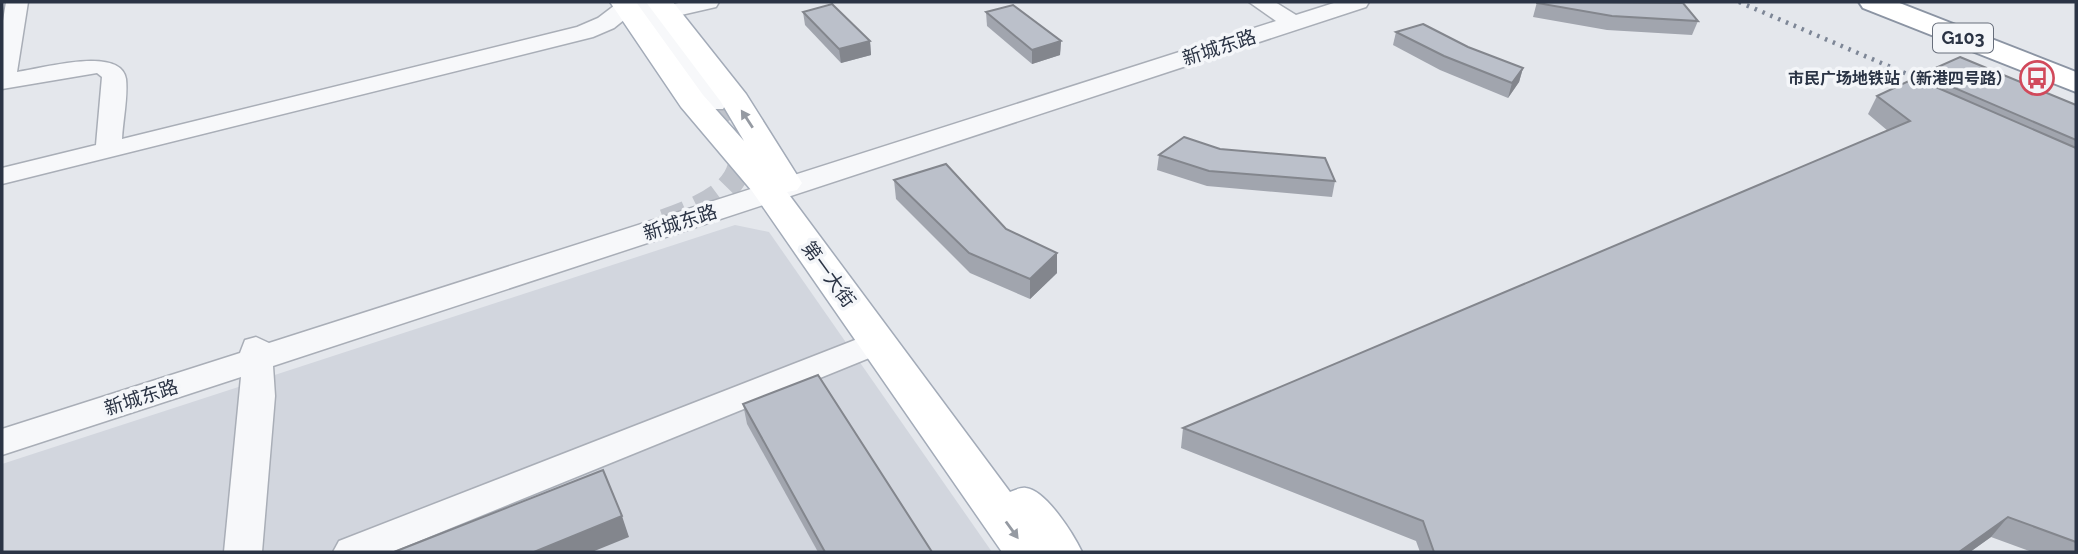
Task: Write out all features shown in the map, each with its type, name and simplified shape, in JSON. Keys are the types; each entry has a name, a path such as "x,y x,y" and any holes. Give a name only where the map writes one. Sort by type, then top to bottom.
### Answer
{"highway":[{"name":"G103","path":"1873,2 2076,83"},
{"name":"G103","path":"1918,2 2076,64"}],"main road":[{"name":"第一大街","path":"644,10 734,100 776,186 878,342 1028,552"},
{"name":"第一大街","path":"776,186 1059,552"}],"street":[{"path":"17,2 3,81 97,66 108,69 114,77 109,148"},
{"path":"585,32 644,10 708,2"},
{"path":"1260,2 1289,20"},
{"name":"新城东路","path":"1289,20 1332,2"},
{"name":"新城东路","path":"2,442 256,354 1289,20 1358,2"},
{"path":"2,176 585,32 623,29 644,10"},
{"path":"644,10 714,104"},
{"path":"352,552 878,342"},
{"path":"243,552 258,396 256,354"},
{"name":"新城东路","path":"2,427 256,354"}],"shaded area":[{"path":"735,225 769,232 992,552 2,552 2,464"}],"building":[{"path":"1537,2 1683,3 1698,21 1612,16"},
{"path":"832,4 870,41 839,49 803,12"},
{"path":"1013,5 1061,41 1032,50 986,12"},
{"path":"1423,24 1468,47 1523,68 1512,83 1444,56 1396,32"},
{"path":"1960,57 2076,105 2076,140 1922,74"},
{"path":"1915,78 2076,148 2076,542 2008,517 1959,552 1434,552 1423,521 1183,428 1910,121 1877,96"},
{"path":"1184,137 1220,149 1325,158 1335,181 1209,171 1159,155"},
{"path":"946,164 1006,229 1057,253 1030,279 969,253 894,180"},
{"path":"818,375 932,552 825,552 743,404"},
{"path":"603,470 622,516 534,552 394,552"}],"tunnel":[{"path":"664,221 717,196 736,175 740,162 739,147 714,104"}],"railway":[{"path":"1739,2 1935,86"}],"place":[{"name":"市民广场地铁站（新港四号路）","path":"2037,78"}]}
